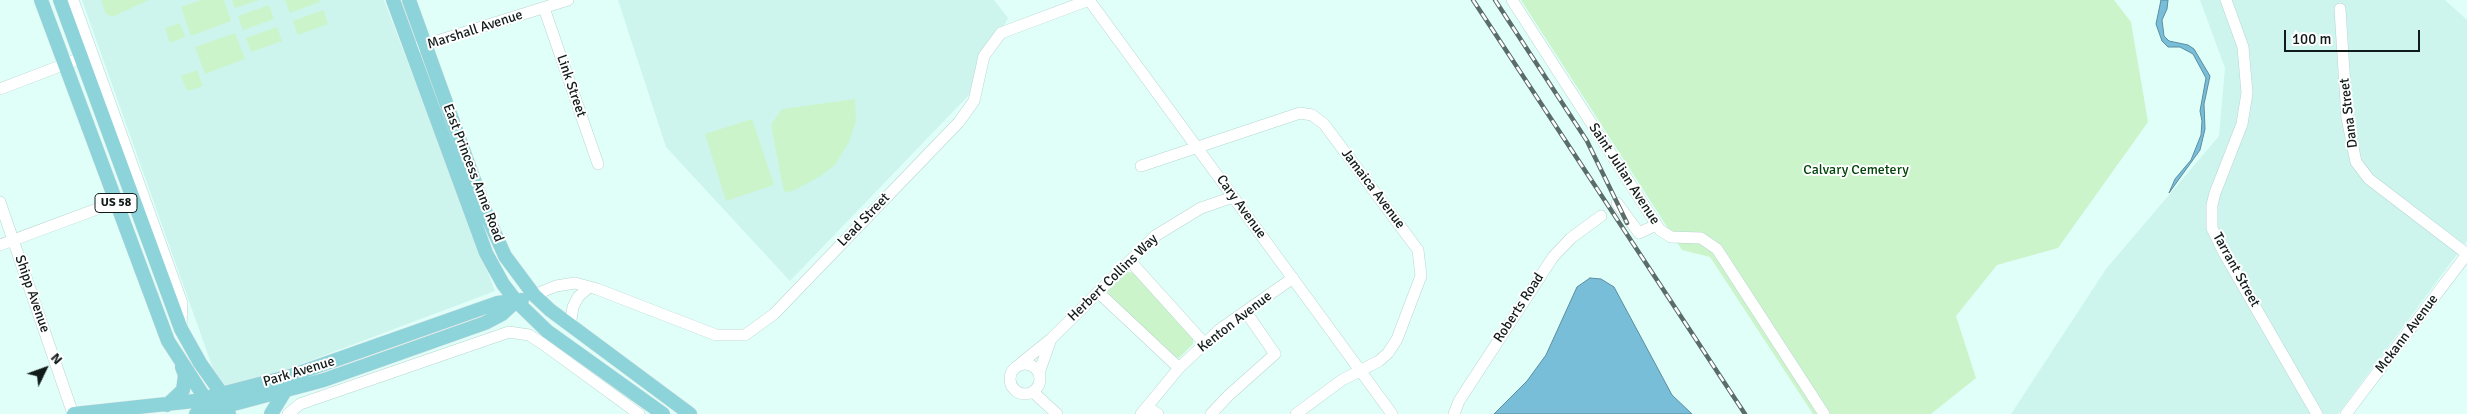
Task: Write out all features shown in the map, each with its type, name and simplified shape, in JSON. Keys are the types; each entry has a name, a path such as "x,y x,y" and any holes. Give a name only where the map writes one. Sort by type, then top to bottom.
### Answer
{"main road":[{"name":"US 58","path":"41,0 162,328 180,362 206,398"},
{"name":"US 58","path":"60,0 181,329 225,405"},
{"name":"East Princess Anne Road","path":"393,0 486,254 516,302 546,331 663,414"},
{"name":"East Princess Anne Road","path":"409,0 487,216 506,256 534,296 570,326 690,414"},
{"name":"Park Avenue","path":"196,414 225,405 323,365 497,303 516,302 534,296"},
{"name":"Park Avenue","path":"73,414 167,405 206,398 225,405 285,392 485,323 502,314 516,302"},
{"path":"167,405 183,390 185,375 180,362"},
{"path":"271,414 285,392"}],"street":[{"path":"73,0 182,302 181,329"},
{"name":"Marshall Avenue","path":"411,48 426,46 568,0"},
{"name":"Cary Avenue","path":"1089,0 1392,414"},
{"name":"Lead Street","path":"534,296 564,284 575,284 589,287 716,335 745,335 774,314 959,122 974,101 984,56 1000,33 1089,0"},
{"name":"Saint Julian Avenue","path":"1512,0 1656,225 1671,237 1698,238 1708,242 1717,249 1824,414"},
{"name":"Tarrant Street","path":"2226,0 2243,47 2247,93 2242,124 2214,199 2212,228 2224,253 2317,414"},
{"name":"Link Street","path":"544,8 598,164"},
{"name":"Dana Street","path":"2340,9 2347,118 2356,162 2369,179 2467,254"},
{"path":"0,89 82,58"},
{"name":"Jamaica Avenue","path":"1141,166 1300,114 1312,115 1324,124 1418,250 1421,276 1397,339 1388,353 1379,361 1342,380 1296,414"},
{"path":"0,245 132,196"},
{"name":"Herbert Collins Way","path":"1057,414 1033,392 1020,393 1010,384 1011,371 1050,339 1155,236 1201,208 1234,197"},
{"name":"Shipp Avenue","path":"0,202 73,414"},
{"path":"1617,204 1639,233 1656,225"},
{"name":"Roberts Road","path":"1454,414 1459,401 1553,257 1571,238 1601,216"},
{"name":"Mckann Avenue","path":"2346,414 2467,254"},
{"path":"1130,261 1205,344"},
{"name":"Kenton Avenue","path":"1144,410 1179,368 1205,344 1293,278"},
{"path":"570,326 573,307 578,297 589,287"},
{"path":"1098,292 1179,368"},
{"path":"1211,414 1229,394 1275,354 1246,312"},
{"path":"288,414 298,405 509,332 529,335 638,414"},
{"name":"Herbert Collins Way","path":"1033,392 1040,382 1039,373 1050,339"},
{"path":"1021,363 1034,366 1039,373"},
{"path":"285,392 298,405"},
{"path":"1144,410 1158,414"}],"shaded area":[{"path":"82,0 384,0 495,291 222,394"},
{"path":"618,0 994,0 1008,18 969,95 790,281 666,147"},
{"path":"2200,0 2445,0 2467,20 2467,241 2338,414 2011,414 2106,269 2219,136 2225,68"}],"green space":[{"path":"101,0 149,0 112,17 106,14"},
{"path":"201,0 224,0 231,21 191,36 181,7"},
{"path":"232,0 259,0 235,8"},
{"path":"285,0 319,0 320,2 290,13"},
{"name":"Calvary Cemetery","path":"1521,0 2114,0 2131,22 2148,122 2058,248 1997,265 1956,316 1976,378 1931,414 1813,414 1710,257 1682,250"},
{"path":"269,5 274,19 243,30 238,16"},
{"path":"323,10 328,24 298,35 293,21"},
{"path":"180,23 185,37 170,43 165,28"},
{"path":"277,27 282,41 251,52 246,38"},
{"path":"235,33 245,59 205,74 195,47"},
{"path":"197,70 203,86 187,91 181,76"},
{"path":"855,99 856,121 849,142 835,165 819,177 793,191 784,192 771,125 782,109"},
{"path":"752,119 774,185 726,201 705,134"},
{"path":"1128,272 1134,273 1193,337 1193,344 1179,358 1171,356 1110,298 1108,291"}],"water":[{"path":"2161,0 2168,0 2167,9 2162,20 2164,36 2169,41 2188,45 2194,49 2210,76 2204,104 2205,129 2200,150 2169,193 2175,179 2191,160 2201,135 2202,121 2200,111 2206,78 2193,54 2180,47 2168,47 2162,41 2156,24"},
{"path":"1590,278 1601,279 1614,287 1672,395 1692,414 1494,414 1527,381 1546,355 1577,287"}],"railway":[{"path":"1473,0 1745,414"},
{"path":"1495,0 1587,141 1627,223"}]}
